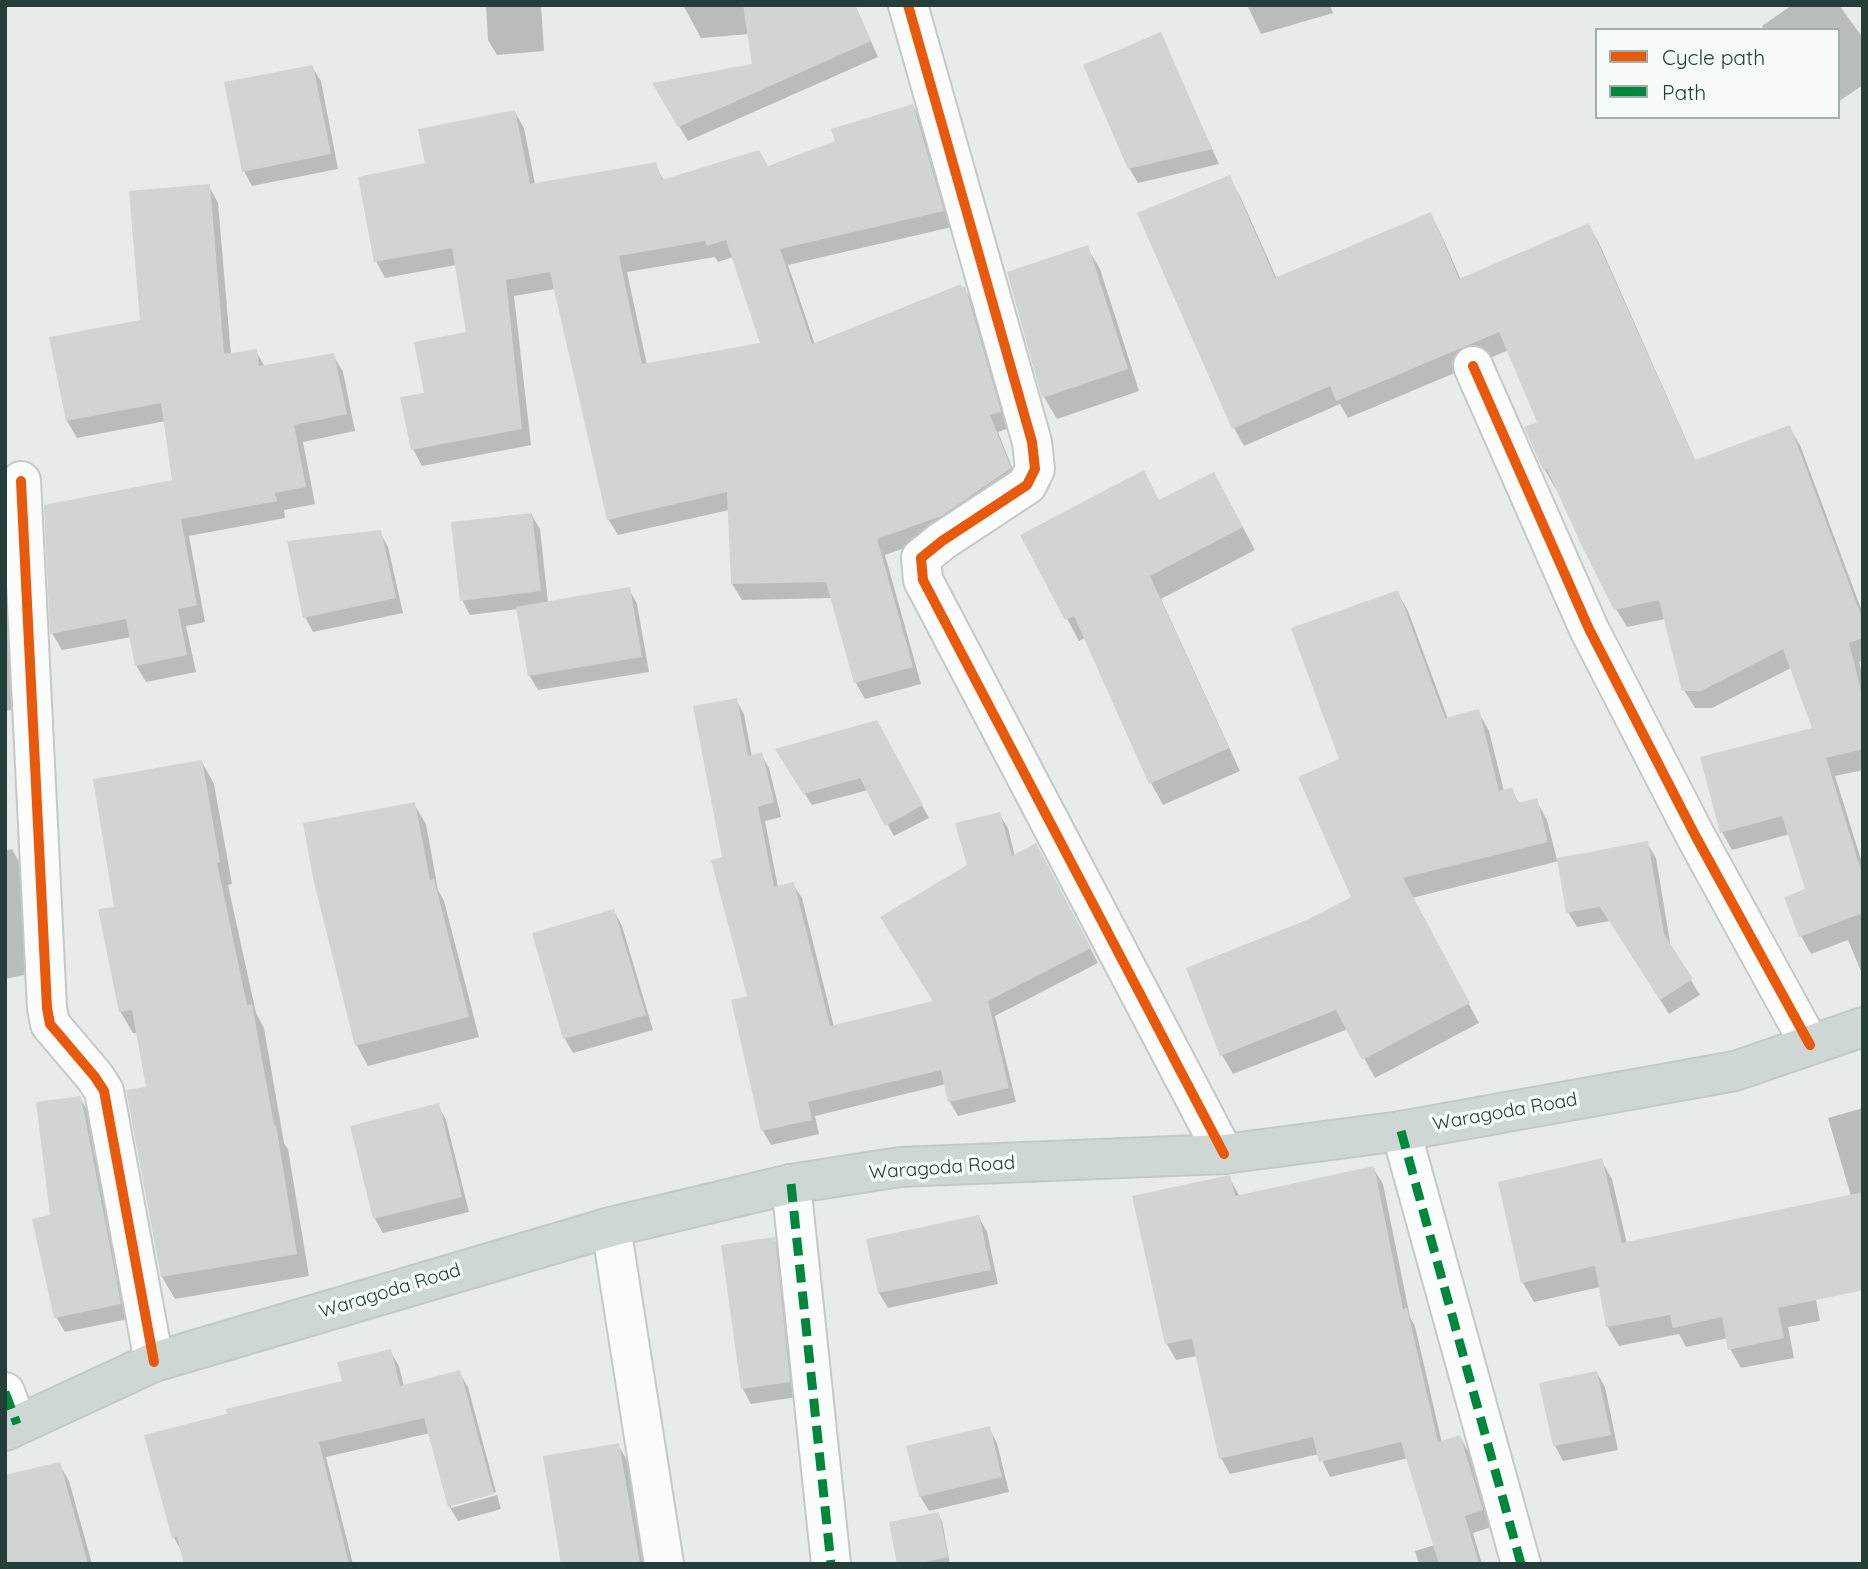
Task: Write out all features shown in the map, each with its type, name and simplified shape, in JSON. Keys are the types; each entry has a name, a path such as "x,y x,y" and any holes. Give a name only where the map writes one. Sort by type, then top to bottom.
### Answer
{"main road":[{"name":"Waragoda Road","path":"9,1416 154,1362 611,1227 791,1184 900,1167 1224,1154 1401,1131 1735,1071 1863,1027"}],"street":[{"path":"908,5 1032,442 1035,469 1027,485 921,558 923,580 1224,1154"},
{"path":"1473,366 1589,629 1696,837 1810,1045"},
{"path":"21,481 47,1007 50,1024 104,1091 154,1362"},
{"path":"1401,1131 1521,1564"},
{"path":"791,1184 831,1564"},
{"path":"611,1227 664,1564"}],"building":[{"path":"743,5 855,5 871,41 678,127 652,83 752,64"},
{"path":"1161,32 1212,149 1128,169 1083,65"},
{"path":"313,65 331,154 242,172 224,82"},
{"path":"913,104 944,211 780,249 812,344 961,284 962,287 965,286 1001,412 990,415 1011,468 941,516 877,539 913,667 854,683 826,582 731,584 727,492 607,520 550,272 506,280 522,429 411,450 400,397 424,393 414,342 466,332 452,248 374,262 358,177 425,163 418,129 515,110 530,184 656,162 662,180 759,150 768,166 835,141 831,129","holes":["726,240 760,343 642,364 619,256 705,241 707,246"]},
{"path":"1230,175 1275,278 1431,212 1459,279 1589,223 1695,460 1790,425 1863,621 1863,638 1849,643 1863,698 1863,749 1826,758 1863,877 1863,913 1799,937 1784,897 1805,889 1782,816 1720,833 1700,757 1812,728 1783,649 1701,691 1682,691 1659,600 1614,610 1547,469 1543,470 1524,427 1537,422 1499,332 1336,401 1330,386 1232,429 1137,213"},
{"path":"210,184 224,354 257,349 259,366 334,353 347,414 294,425 306,487 275,493 277,501 181,519 197,605 178,609 187,655 135,666 126,619 50,634 44,505 172,480 161,403 66,421 49,337 140,320 129,191"},
{"path":"1088,245 1128,369 1042,398 1007,272"},
{"path":"1144,470 1159,500 1214,472 1243,527 1150,576 1229,748 1149,784 1074,616 1065,620 1020,535"},
{"path":"532,513 541,591 460,601 451,522"},
{"path":"381,530 396,598 303,618 287,541"},
{"path":"630,587 642,657 528,676 516,607"},
{"path":"1398,590 1445,718 1479,709 1499,791 1512,787 1518,803 1537,798 1548,842 1403,878 1470,1003 1362,1060 1336,1010 1220,1056 1186,968 1309,919 1351,897 1298,777 1339,759 1291,628"},
{"path":"737,698 748,756 762,752 774,802 758,807 774,887 794,882 830,1026 933,1001 880,917 967,865 955,823 1000,812 1012,856 1036,843 1091,948 988,1001 1009,1088 948,1102 941,1070 808,1102 812,1120 761,1131 731,1000 747,996 711,860 722,857 693,706"},
{"path":"877,720 923,805 885,826 860,778 803,794 775,749"},
{"path":"202,760 220,862 217,863 247,1005 252,1004 276,1125 297,1254 161,1277 126,1090 146,1087 132,1010 119,1012 98,909 114,907 93,779"},
{"path":"415,802 430,880 434,879 469,1017 355,1046 313,878 303,823"},
{"path":"1648,841 1664,934 1693,979 1660,1000 1600,907 1566,913 1557,858"},
{"path":"614,909 646,1015 563,1039 532,933"},
{"path":"81,1096 121,1304 54,1318 32,1219 50,1215 36,1102"},
{"path":"439,1103 462,1197 373,1219 350,1126"},
{"path":"1602,1158 1622,1243 1863,1192 1863,1290 1778,1308 1784,1338 1728,1350 1722,1317 1673,1328 1670,1315 1606,1327 1595,1266 1521,1283 1498,1182"},
{"path":"1374,1166 1403,1309 1407,1308 1438,1442 1460,1435 1483,1510 1465,1516 1479,1564 1439,1564 1401,1442 1319,1462 1313,1437 1219,1459 1192,1339 1165,1344 1132,1196 1230,1175 1235,1196"},
{"path":"979,1215 991,1270 878,1293 866,1239"},
{"path":"775,1237 790,1382 741,1389 721,1245"},
{"path":"391,1349 400,1386 460,1370 494,1494 448,1507 424,1418 319,1442 349,1564 184,1564 177,1537 172,1538 144,1435 227,1414 226,1409 342,1381 337,1362"},
{"path":"1597,1371 1611,1435 1553,1446 1539,1383"},
{"path":"990,1426 1002,1477 919,1497 906,1446"},
{"path":"619,1443 640,1564 561,1564 543,1456"},
{"path":"60,1462 88,1564 5,1564 5,1475"},
{"path":"939,1512 948,1557 916,1564 897,1564 889,1522"}],"marked path":[{"path":"1401,1131 1521,1564"},
{"path":"791,1184 831,1564"},
{"path":"5,1392 17,1424"}],"cycle path":[{"path":"908,5 1032,442 1035,469 1027,485 921,558 923,580 1224,1154"},
{"path":"1473,366 1589,629 1696,837 1810,1045"},
{"path":"21,481 47,1008 50,1024 104,1091 154,1362"}]}
